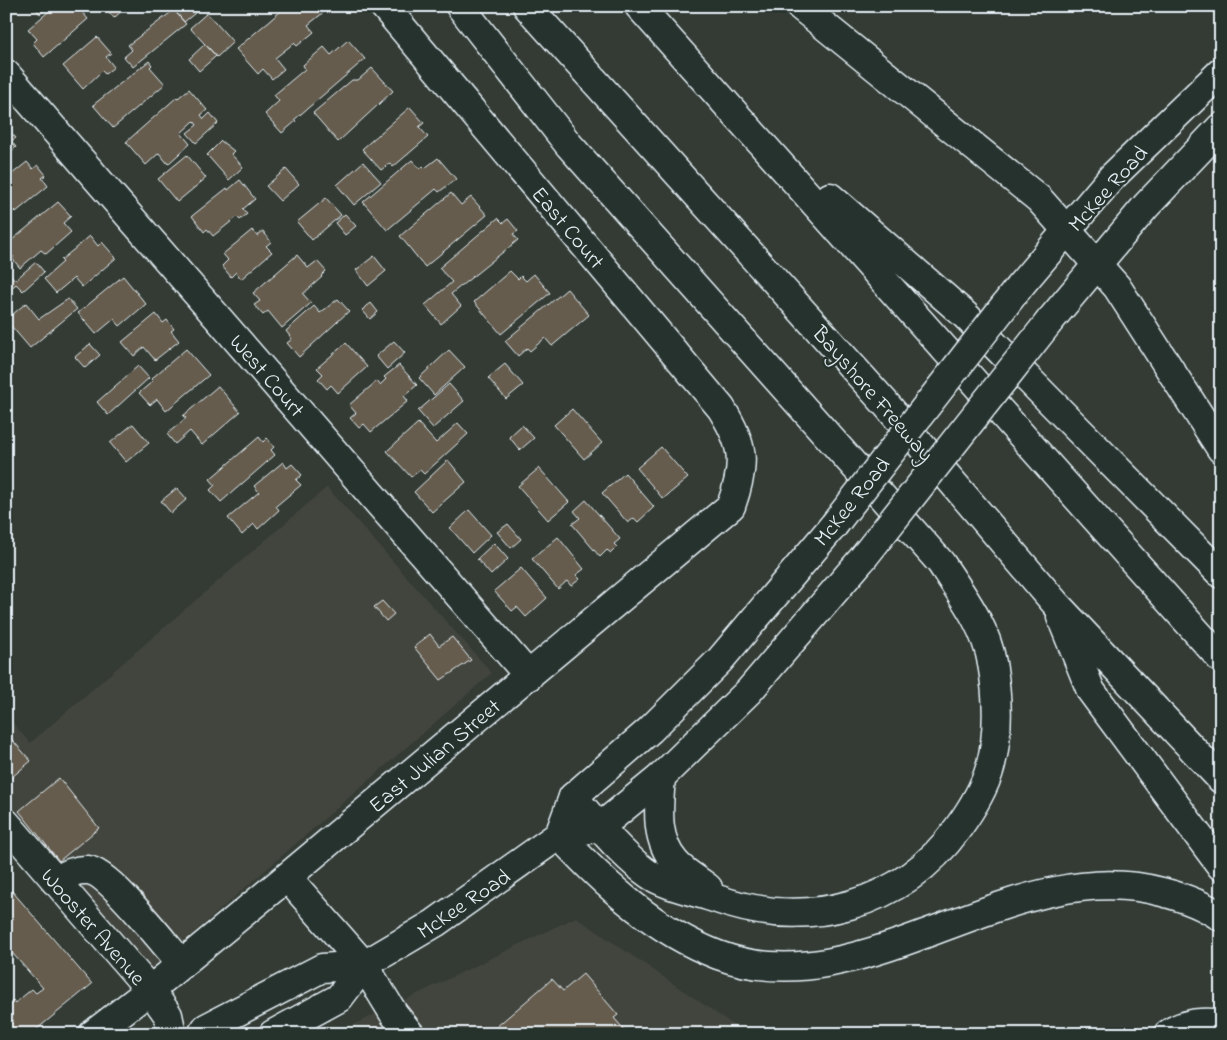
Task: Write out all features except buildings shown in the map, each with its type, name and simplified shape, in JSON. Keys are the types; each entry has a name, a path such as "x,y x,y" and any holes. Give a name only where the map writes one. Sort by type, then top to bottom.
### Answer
{"main road":[{"name":"East Court","path":"384,6 721,408 734,428 742,455"},
{"path":"460,6 569,145 941,563 973,613 992,662 997,716 990,769 963,821 946,845 923,868 887,891 836,910 808,913 779,913 727,903 651,876 573,797 560,835 594,873 625,900 684,940 718,955 743,962 773,966 799,965 877,951 1030,897 1059,889 1093,884 1123,884 1151,889 1179,897 1221,917"},
{"name":"Bayshore Freeway","path":"527,6 885,404 1056,604 1221,778"},
{"path":"639,6 1221,659"},
{"path":"800,6 1039,199 1117,287 1221,449"},
{"name":"McKee Road","path":"573,797 650,730 720,660 834,525 1019,287 1068,232 1112,177 1221,72"},
{"name":"West Court","path":"6,74 529,676"},
{"path":"741,120 965,315 1221,574"},
{"name":"McKee Road","path":"273,1034 340,998 364,965 435,923 560,835 600,826 661,777 750,691 863,558 1097,263 1146,206 1221,127"},
{"name":"East Julian Street","path":"93,1034 182,964 731,506 739,484 742,455"},
{"path":"1056,604 1091,691 1221,866"},
{"path":"661,777 658,818 664,845 675,863 727,903"},
{"name":"Wooster Avenue","path":"6,823 150,990 168,1015 172,1034"},
{"path":"56,881 71,872 89,870 110,882 182,964"},
{"path":"287,877 364,965 394,1014 410,1034"},
{"name":"McKee Road","path":"202,1034 206,1028 322,968 364,965"},
{"path":"1180,1028 1209,1022 1221,1024"}],"shaded area":[{"path":"327,487 492,673 151,970 6,800 6,715 30,743"},
{"path":"576,917 747,1034 334,1034"}]}
